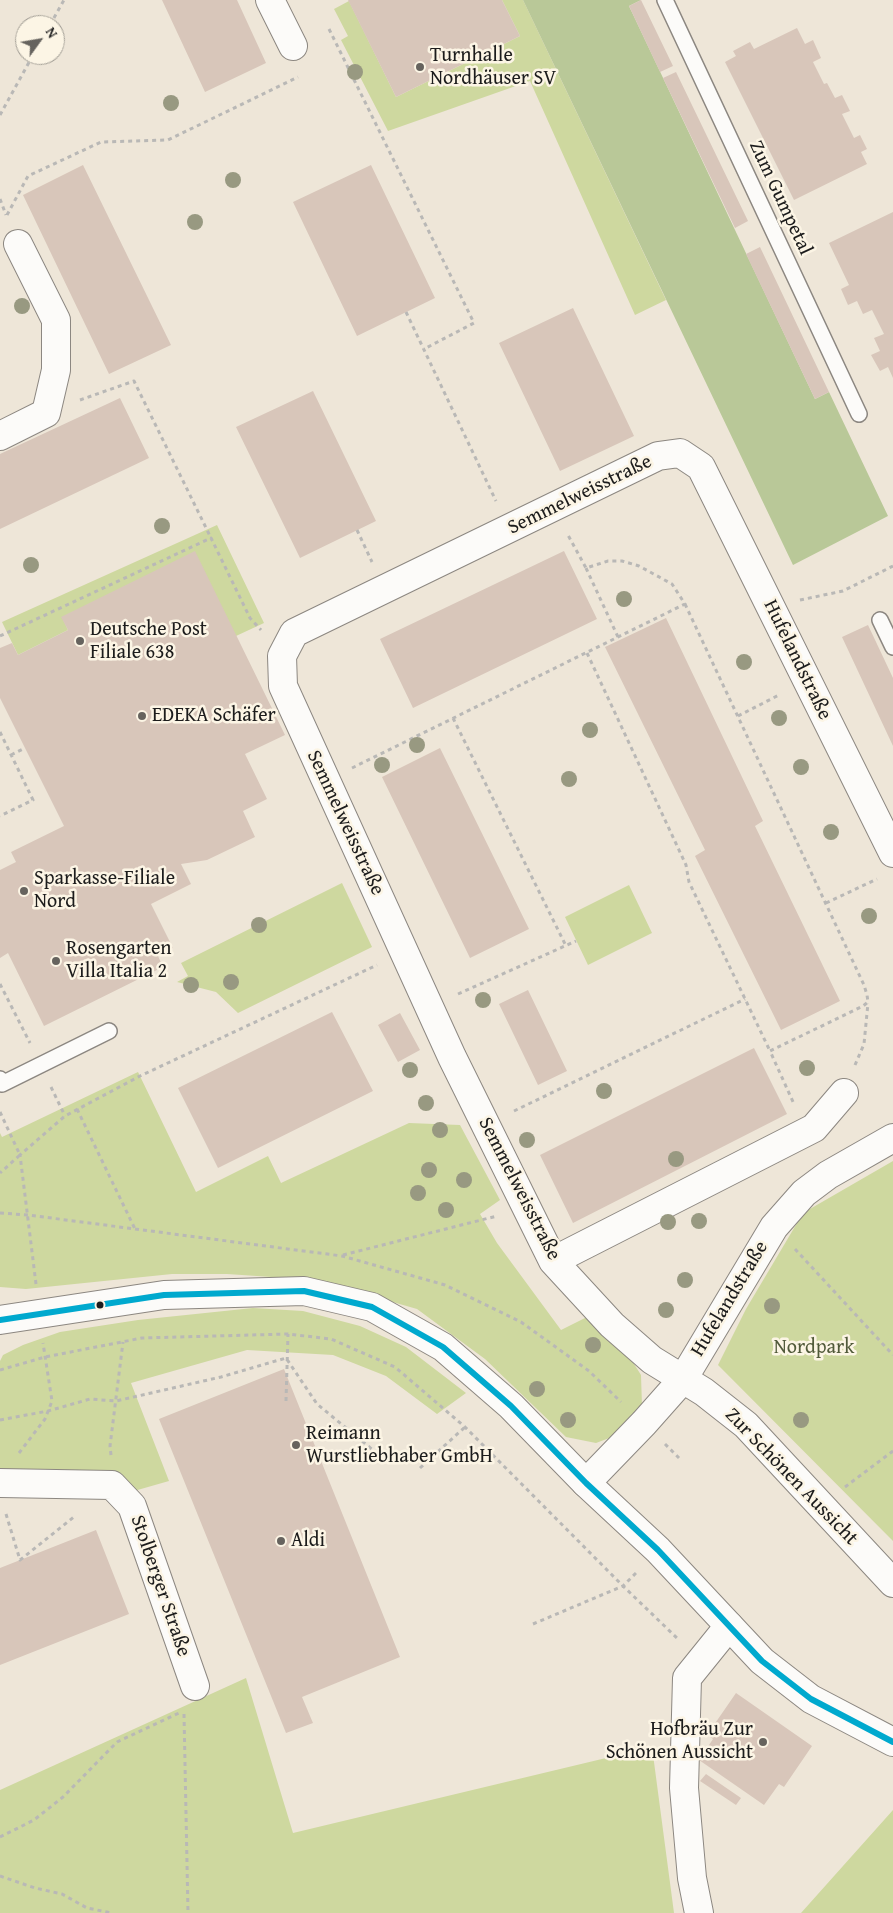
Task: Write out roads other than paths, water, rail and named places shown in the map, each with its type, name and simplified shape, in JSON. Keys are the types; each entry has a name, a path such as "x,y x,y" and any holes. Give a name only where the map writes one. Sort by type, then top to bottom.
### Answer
{"street":[{"path":"270,0 293,46"},
{"path":"0,436 46,413 56,370 56,320 18,244"},
{"name":"Semmelweisstraße","path":"683,1379 652,1360 612,1325 553,1260 485,1125 282,686 282,656 294,633 658,456 680,453 702,467"},
{"name":"Hufelandstraße","path":"702,467 893,853"},
{"path":"553,1260 814,1128 844,1093"},
{"name":"Hufelandstraße","path":"586,1483 683,1379 774,1227 804,1193 828,1175 893,1138"},
{"path":"0,1320 164,1294 304,1291 372,1307 443,1347 510,1406 586,1483 658,1550 762,1661 811,1699 893,1742"},
{"name":"Zur Schönen Aussicht","path":"683,1379 704,1392 746,1425 893,1583"},
{"name":"Stolberger Straße","path":"0,1482 112,1485 132,1506 195,1686"},
{"path":"699,1913 692,1878 684,1788 687,1678 729,1626"}],"lane":[{"name":"Zum Gumpetal","path":"665,0 859,414"},
{"path":"880,620 893,647"},
{"path":"0,1079 2,1084 109,1031"}],"place":[{"name":"Turnhalle Nordhäuser SV","path":"420,67"},
{"name":"Deutsche Post Filiale 638","path":"80,641"},
{"name":"EDEKA Schäfer","path":"142,716"},
{"name":"Sparkasse-Filiale Nord","path":"24,891"},
{"name":"Rosengarten Villa Italia 2","path":"56,961"},
{"name":"Reimann Wurstliebhaber GmbH","path":"296,1445"},
{"name":"Aldi","path":"281,1541"},
{"name":"Hofbräu Zur Schönen Aussicht","path":"763,1742"}],"park label":[{"name":"Nordpark","path":"814,1348"}]}
